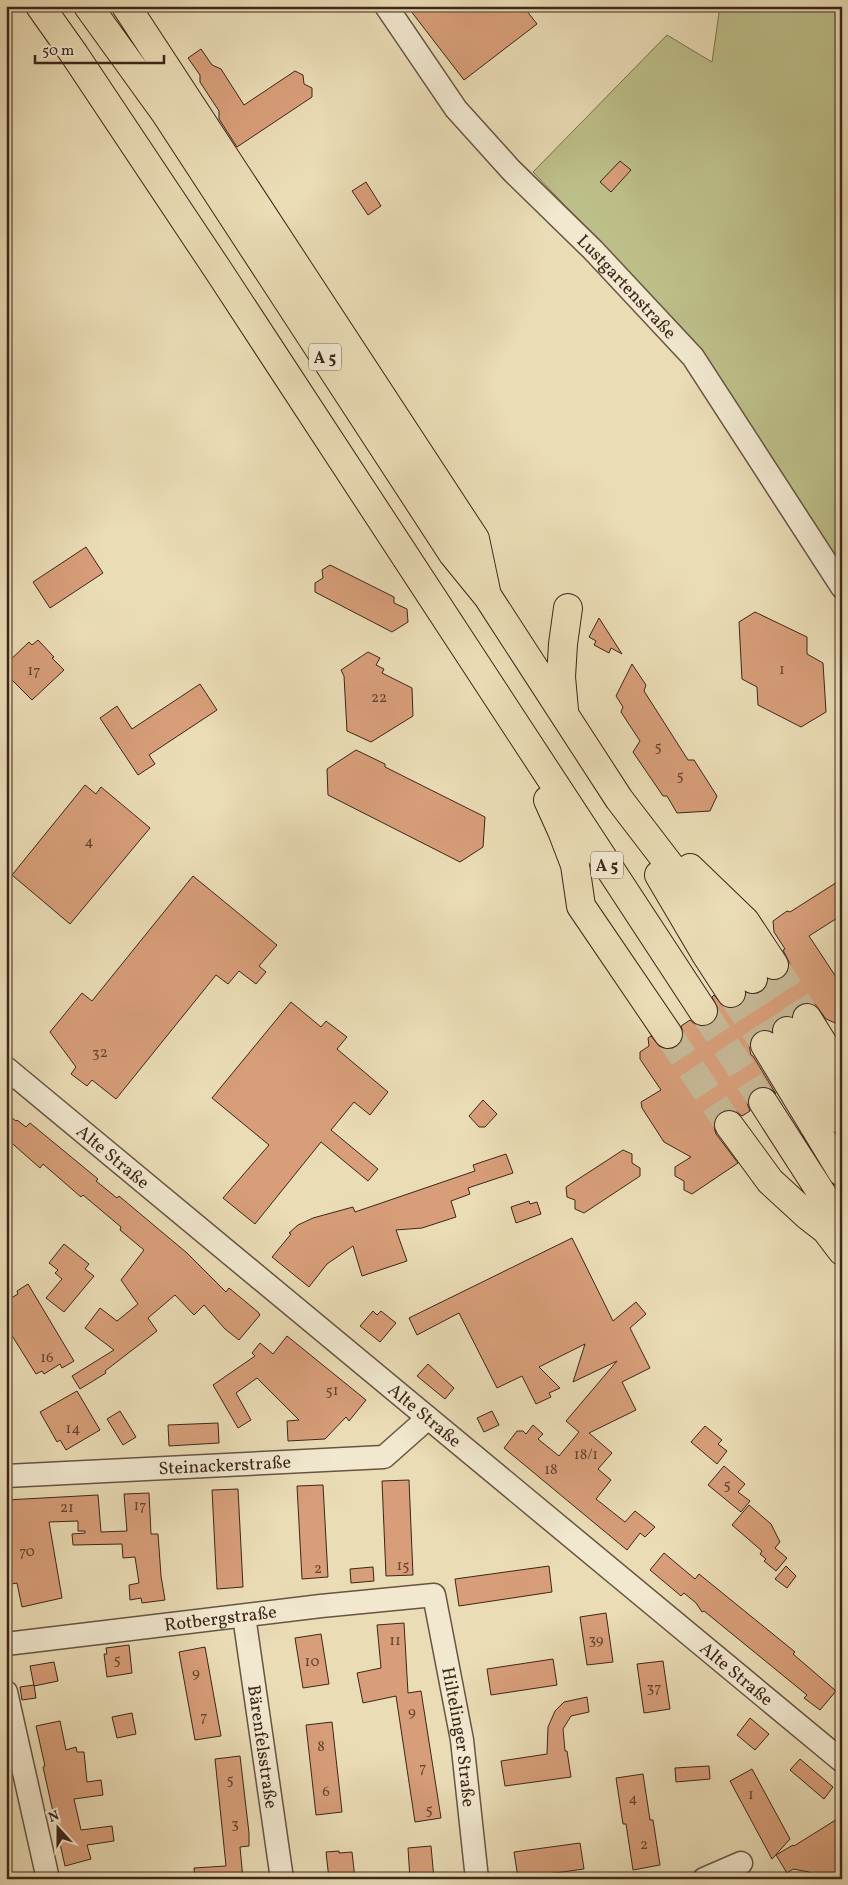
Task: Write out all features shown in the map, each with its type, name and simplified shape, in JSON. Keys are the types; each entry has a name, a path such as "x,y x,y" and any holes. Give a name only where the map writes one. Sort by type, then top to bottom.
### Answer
{"highway":[{"name":"A 5","path":"40,6 208,254 703,1011"},
{"name":"A 5","path":"88,6 166,114 453,554 488,597 619,799 724,936 753,979"},
{"path":"126,6 475,539 488,597"},
{"path":"564,714 561,676 568,608"},
{"path":"512,719 562,831 575,865 581,906 668,1034"},
{"path":"787,1031 842,1074"},
{"path":"787,1031 842,1120"},
{"path":"787,1031 842,1172"},
{"path":"763,1102 842,1225"},
{"path":"729,1125 770,1181 826,1230 842,1251"}],"street":[{"name":"Lustgartenstraße","path":"386,6 456,109 512,170 593,250 693,356 842,587"},
{"name":"Alte Straße","path":"6,1068 842,1761"},
{"name":"Steinackerstraße","path":"6,1476 384,1457 428,1418"},
{"name":"Rotbergstraße","path":"6,1644 434,1595"},
{"name":"Hiltelinger Straße","path":"434,1595 462,1740 477,1879"},
{"name":"Bärenfelsstraße","path":"244,1616 282,1879"},
{"path":"6,1692 48,1879"},
{"path":"704,1879 741,1862"}],"green space":[{"path":"720,6 842,6 842,566 719,377 688,334 533,172 667,35 712,62"}],"building":[{"path":"407,6 523,6 537,24 464,80"},
{"path":"201,49 212,65 221,69 244,105 295,71 303,75 304,84 312,88 312,97 237,147 219,119 219,111 200,82 200,75 188,58"},
{"path":"620,161 631,170 611,192 600,182"},
{"path":"366,182 381,206 368,215 352,191"},
{"path":"86,547 103,573 50,608 33,582"},
{"path":"330,565 394,597 394,603 407,609 408,622 392,632 315,592 315,583 323,578 322,570"},
{"path":"755,612 807,637 807,654 823,663 826,712 801,727 758,705 757,687 742,679 739,622"},
{"path":"599,618 622,654 611,648 609,653 594,645 596,641 589,637"},
{"path":"38,640 64,670 32,700 6,674 6,664 29,642 32,645"},
{"path":"368,652 380,658 376,665 384,669 382,673 412,688 413,716 371,742 347,731 344,676 341,670"},
{"path":"632,664 646,685 644,691 688,760 694,760 717,796 710,811 677,813 667,796 663,796 633,752 640,741 621,712 623,707 616,696"},
{"path":"200,684 217,710 149,755 155,764 138,775 100,718 117,706 132,729"},
{"path":"356,750 385,764 385,767 485,817 483,847 460,862 328,795 327,769"},
{"path":"85,785 96,794 101,787 150,828 70,924 12,875"},
{"path":"193,876 277,945 259,966 266,972 256,984 239,971 228,984 216,975 116,1099 92,1080 87,1086 71,1074 76,1067 50,1032 82,993 92,1001"},
{"path":"842,879 842,915 809,936 842,986 842,1026 826,1019 815,1004 806,1002 798,1005 793,1010 792,1017 786,1015 778,1018 773,1024 771,1031 764,1029 752,1037 749,1045 751,1055 776,1094 770,1088 762,1086 755,1089 749,1095 747,1103 750,1111 742,1116 736,1111 728,1109 719,1113 715,1119 714,1127 716,1134 738,1163 692,1194 684,1190 684,1181 675,1176 675,1167 691,1157 664,1142 642,1108 641,1102 661,1090 640,1059 640,1052 649,1046 648,1038 651,1036 662,1048 670,1049 676,1047 682,1040 683,1032 681,1026 690,1020 696,1025 703,1027 712,1024 717,1018 719,1011 712,997 714,995 724,1007 732,1009 740,1006 745,1000 746,993 755,994 762,992 767,986 768,979 783,978 788,972 790,964 783,950 785,949 774,932 773,921"},
{"path":"291,1002 321,1027 326,1021 347,1037 337,1049 388,1092 370,1115 354,1102 331,1130 378,1169 368,1181 321,1142 255,1224 223,1198 269,1145 212,1098"},
{"path":"483,1100 497,1114 485,1127 479,1127 469,1116"},
{"path":"6,1113 26,1127 30,1123 98,1179 96,1181 117,1198 119,1196 187,1253 226,1292 229,1288 258,1312 260,1315 239,1340 225,1329 204,1305 194,1315 175,1295 148,1318 157,1331 105,1371 106,1373 80,1389 72,1376 114,1350 85,1328 100,1308 117,1321 138,1304 121,1280 144,1250 120,1230 121,1227 83,1195 81,1197 43,1164 40,1168 6,1138"},
{"path":"623,1150 632,1154 632,1163 640,1168 640,1176 584,1213 575,1209 575,1200 567,1197 566,1187"},
{"path":"506,1154 513,1173 468,1188 470,1194 451,1201 456,1217 422,1228 396,1230 407,1261 362,1276 353,1246 327,1264 309,1287 272,1257 291,1234 289,1233 298,1225 313,1218 353,1207 355,1212 475,1171 473,1165"},
{"path":"529,1201 530,1204 537,1202 541,1214 516,1223 511,1207"},
{"path":"572,1238 613,1321 636,1302 646,1314 630,1328 650,1368 622,1382 636,1410 589,1433 612,1453 598,1469 611,1480 596,1499 625,1522 635,1511 655,1527 645,1537 640,1533 627,1550 504,1448 517,1431 523,1431 526,1434 533,1425 543,1434 538,1439 559,1456 579,1432 566,1421 617,1361 573,1382 585,1344 539,1367 560,1388 549,1393 551,1397 536,1404 522,1376 497,1388 459,1313 417,1335 409,1318"},
{"path":"64,1244 89,1264 85,1269 94,1276 64,1312 46,1298 62,1279 55,1273 58,1270 49,1263"},
{"path":"28,1284 74,1361 62,1368 60,1364 44,1374 42,1371 36,1374 6,1326 6,1301 18,1294 17,1291"},
{"path":"373,1311 377,1315 381,1311 396,1323 380,1342 360,1326"},
{"path":"287,1336 366,1400 349,1421 346,1417 325,1439 288,1441 287,1421 299,1420 257,1378 236,1393 251,1420 238,1428 213,1385 255,1356 252,1353 260,1343 273,1354"},
{"path":"428,1364 454,1388 445,1399 417,1376"},
{"path":"77,1391 100,1430 66,1450 60,1440 57,1442 40,1412"},
{"path":"120,1411 136,1437 123,1445 107,1419"},
{"path":"492,1411 499,1425 484,1432 477,1418"},
{"path":"218,1423 219,1443 169,1446 168,1425"},
{"path":"705,1426 722,1440 718,1444 727,1451 717,1464 691,1442"},
{"path":"724,1466 745,1484 738,1492 750,1501 741,1512 708,1485"},
{"path":"409,1480 413,1575 386,1576 382,1481"},
{"path":"323,1485 328,1577 302,1579 297,1486"},
{"path":"238,1489 243,1587 217,1589 212,1490"},
{"path":"149,1493 151,1534 158,1534 165,1600 142,1603 141,1598 130,1600 129,1585 139,1583 135,1557 123,1558 122,1544 73,1545 72,1534 85,1533 85,1531 78,1531 78,1521 49,1522 62,1598 22,1607 17,1583 6,1585 6,1500 98,1495 101,1532 127,1531 124,1494"},
{"path":"749,1505 771,1524 780,1542 775,1548 787,1558 776,1571 764,1561 766,1559 760,1554 762,1551 732,1525"},
{"path":"664,1553 695,1579 699,1574 795,1652 793,1654 836,1691 820,1710 804,1698 807,1695 704,1611 702,1612 696,1603 684,1593 681,1596 650,1570"},
{"path":"549,1566 552,1592 459,1606 455,1579"},
{"path":"786,1566 796,1576 787,1588 775,1579"},
{"path":"373,1567 374,1581 351,1583 350,1569"},
{"path":"606,1613 613,1662 587,1665 580,1617"},
{"path":"404,1623 408,1693 421,1691 441,1818 415,1822 396,1696 363,1703 357,1673 381,1668 377,1625"},
{"path":"321,1634 329,1684 303,1688 295,1638"},
{"path":"129,1645 132,1673 107,1677 104,1654 107,1654 106,1648"},
{"path":"205,1647 221,1736 195,1740 179,1652"},
{"path":"553,1659 557,1685 491,1695 487,1669"},
{"path":"663,1661 670,1709 644,1713 637,1664"},
{"path":"54,1662 58,1681 34,1686 30,1666"},
{"path":"34,1685 36,1698 22,1700 20,1687"},
{"path":"587,1697 589,1712 571,1716 563,1729 565,1751 567,1751 571,1777 505,1786 501,1761 547,1754 548,1727 555,1711 564,1702"},
{"path":"132,1713 136,1734 117,1738 112,1717"},
{"path":"750,1718 769,1734 755,1750 737,1735"},
{"path":"60,1721 66,1750 76,1747 77,1752 84,1752 87,1782 101,1780 103,1795 74,1799 81,1830 112,1826 114,1841 87,1845 91,1859 65,1866 36,1726"},
{"path":"332,1722 342,1812 316,1815 306,1725"},
{"path":"240,1756 249,1833 249,1846 240,1847 243,1879 195,1879 194,1868 226,1866 215,1759"},
{"path":"800,1759 833,1787 824,1799 790,1770"},
{"path":"709,1766 710,1779 676,1782 675,1768"},
{"path":"752,1769 790,1839 772,1859 730,1781"},
{"path":"643,1774 650,1820 653,1820 660,1865 633,1870 616,1778"},
{"path":"842,1816 842,1879 809,1879 809,1872 793,1869 787,1873 776,1855"},
{"path":"580,1843 584,1869 518,1878 514,1852"},
{"path":"431,1846 434,1879 410,1879 408,1848"},
{"path":"339,1851 339,1853 352,1852 355,1879 329,1879 326,1852"}],"tunnel":[{"path":"774,965 807,1018"},
{"path":"753,979 787,1031"},
{"path":"731,993 765,1045"},
{"path":"703,1011 763,1102"},
{"path":"668,1034 729,1125"}]}
